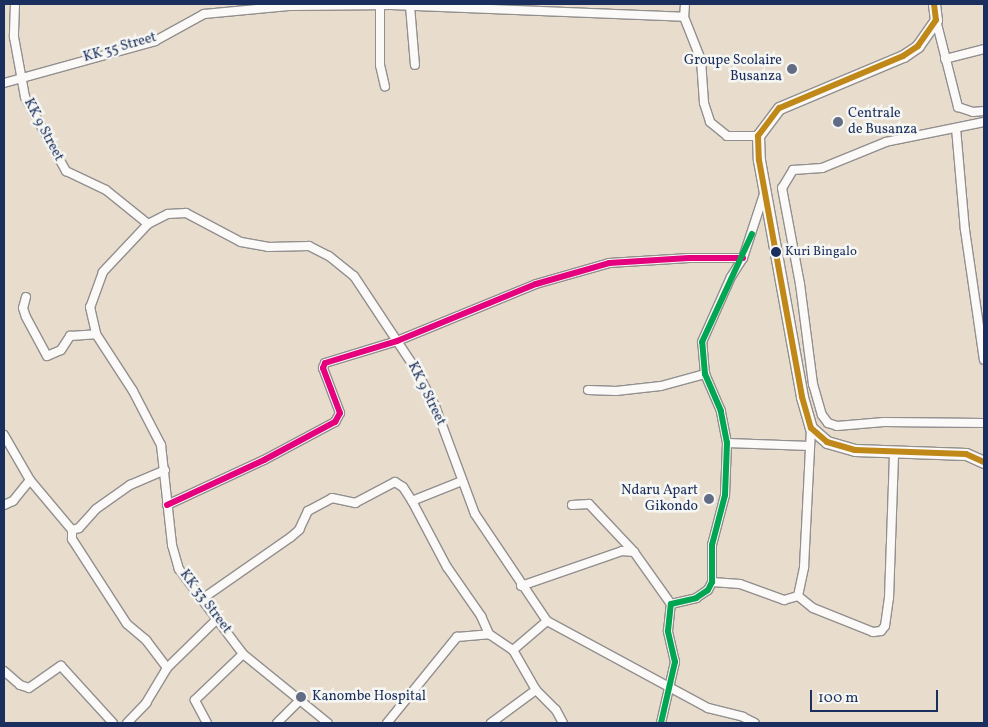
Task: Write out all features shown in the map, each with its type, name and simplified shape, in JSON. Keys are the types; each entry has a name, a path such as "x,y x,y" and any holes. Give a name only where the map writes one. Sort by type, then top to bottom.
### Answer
{"main road":[{"path":"934,4 936,20 924,41 902,56 779,108 758,136 764,192 800,387 811,428 820,439 834,446 894,452 966,454 984,462"}],"street":[{"name":"KK 9 Street","path":"16,4 14,37 20,78 35,120 66,171 106,190 148,224 168,214 186,213 241,242 268,247 309,246 329,256 354,276 398,341 435,406 474,514 521,586 547,621 708,708 755,723"},
{"path":"685,4 684,17 701,60 704,103 710,122 727,136 758,136"},
{"path":"380,5 380,65 385,86"},
{"name":"KK 35 Street","path":"4,83 154,41 204,14 289,6 391,5 684,17"},
{"path":"410,6 415,65"},
{"path":"936,20 958,107 973,112 984,111"},
{"path":"945,58 984,48"},
{"path":"984,122 886,142 822,168 793,170 782,188 800,284 813,384 822,415 828,423 836,426 884,422 984,423"},
{"path":"956,128 965,230 984,360"},
{"path":"671,604 703,594 712,582 712,545 725,495 727,443 721,411 705,374 702,342 731,276 743,258 764,192"},
{"name":"KK 33 Street","path":"148,224 103,272 90,307 96,334 133,391 157,438 165,470 172,545 179,569 243,654 328,723"},
{"path":"168,505 264,460 334,422 340,413 323,365 398,341 491,304 506,294 609,264 689,258 743,258"},
{"path":"26,297 23,308 26,317 47,356 61,350 70,336 96,334"},
{"path":"588,390 616,391 661,386 705,374"},
{"path":"798,596 804,567 811,428"},
{"path":"4,435 30,480 72,530 76,545 127,624 146,640 168,668"},
{"path":"727,443 810,446"},
{"path":"798,596 813,608 874,632 883,628 889,598 894,452"},
{"path":"72,530 79,528 96,509 130,485 165,470"},
{"path":"4,505 13,501 30,480"},
{"path":"412,501 462,481"},
{"path":"202,599 291,537 299,530 308,511 332,498 355,503 394,482 403,486 446,567 481,616 489,634 513,650 536,690 556,710 563,723"},
{"path":"572,505 589,504 634,552 671,604 668,631 675,662 668,685 661,723"},
{"path":"521,586 622,551 634,552"},
{"path":"712,582 740,584 784,600 798,596"},
{"path":"127,723 146,703 168,668 217,619"},
{"path":"513,650 547,621"},
{"path":"387,723 457,637 489,634"},
{"path":"207,723 196,700 243,654"},
{"path":"4,671 24,688 29,688 61,666 113,723"},
{"path":"491,723 536,690"},
{"path":"277,723 300,700"}],"transit line":[{"path":"934,4 936,20 918,46 903,56 779,108 758,136 759,160 802,397 811,428 827,442 855,450 966,454 984,462"},
{"path":"661,723 675,662 668,631 671,604 696,598 708,590 712,582 712,545 725,495 727,443 721,411 705,374 702,342 752,234"},
{"path":"167,505 264,460 335,422 340,413 323,368 325,363 397,341 536,284 609,263 689,258 743,258"}],"place":[{"name":"Groupe Scolaire Busanza","path":"792,69"},
{"name":"Centrale de Busanza","path":"838,122"},
{"name":"Kuri Bingalo","path":"776,252"},
{"name":"Ndaru Apart Gikondo","path":"709,499"},
{"name":"Kanombe Hospital","path":"301,697"}]}
